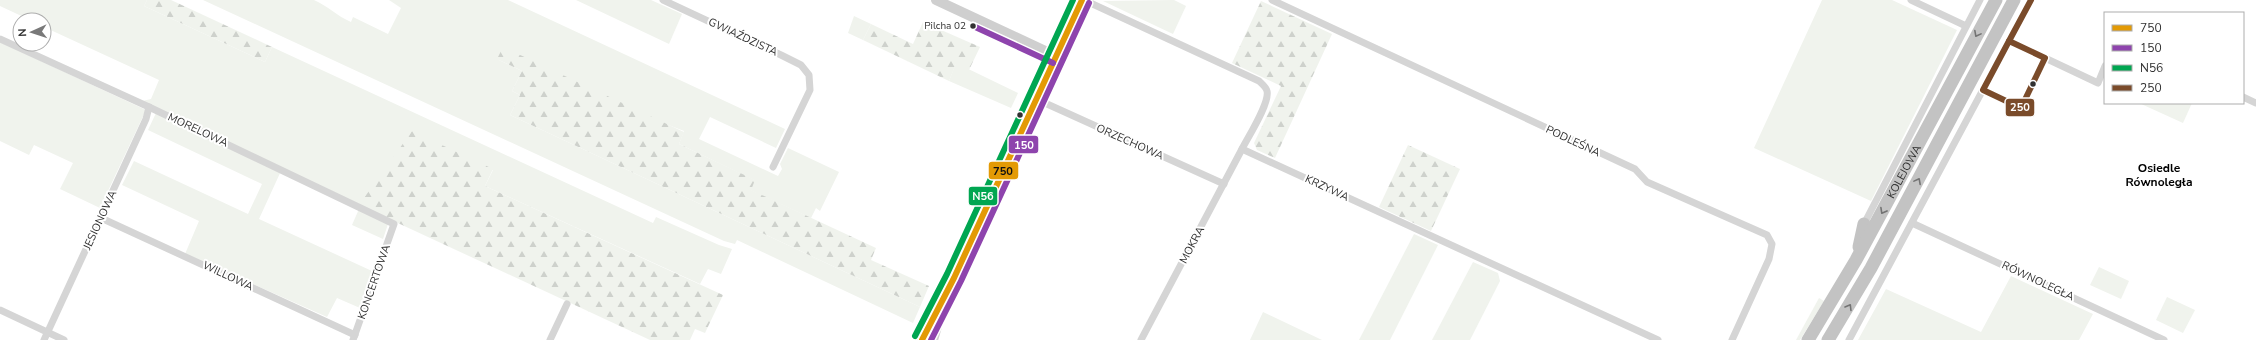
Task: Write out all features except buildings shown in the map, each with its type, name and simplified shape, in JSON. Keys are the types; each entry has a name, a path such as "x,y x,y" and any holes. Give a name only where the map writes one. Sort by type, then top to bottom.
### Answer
{"highway":[{"name":"KOLEJOWA","path":"1808,340 1856,260 1996,0"},
{"name":"KOLEJOWA","path":"1828,340 1871,268 2014,0"},
{"path":"1856,260 1864,224"}],"street":[{"name":"GWIAŹDZISTA","path":"663,0 801,65 809,75 811,85 809,93 773,167"},
{"path":"936,0 1056,56"},
{"path":"922,340 946,296 1083,0 1259,81 1267,90 1266,103 1242,149"},
{"name":"PODLEŚNA","path":"1272,0 1635,169 1647,182 1767,236 1772,244 1769,259 1732,340"},
{"path":"1911,0 1966,26"},
{"name":"KOLEJOWA","path":"1864,224 1980,0"},
{"path":"1849,340 2031,0"},
{"name":"MORELOWA","path":"0,39 149,107 394,224"},
{"path":"2009,41 2098,83 2104,68"},
{"path":"2244,97 2256,103"},
{"name":"ORZECHOWA","path":"1036,99 1224,184"},
{"name":"JESIONOWA","path":"44,340 101,218 149,107"},
{"name":"MOKRA","path":"1141,340 1242,149"},
{"name":"KRZYWA","path":"1242,149 1658,340"},
{"name":"WILLOWA","path":"101,218 354,338"},
{"name":"RÓWNOLEGŁA","path":"1912,223 2164,340"},
{"name":"KONCERTOWA","path":"354,338 394,224"},
{"path":"933,340 946,296"},
{"path":"550,340 567,304"},
{"path":"0,310 64,340"}],"green space":[{"path":"0,0 147,0 144,6 265,62 272,47 653,223 656,217 719,245 732,249 721,274 708,269 700,284 485,186 493,170 359,205 142,101 151,99 159,80 52,31 52,12 13,12 0,6"},
{"path":"147,0 171,0 272,47 265,62 144,6"},
{"path":"203,0 314,0 351,22 353,17 388,34 401,8 389,0 508,0 785,129 776,148 710,117 699,139 778,176 782,169 780,164 788,148 839,172 820,211 816,208 811,218 750,190 754,180 679,144 684,131 497,59 522,71 512,91 520,95 510,115 920,307 913,323 737,240 735,244 724,241"},
{"path":"576,0 651,0 682,14 669,44"},
{"path":"1174,0 1186,6 1173,34 1103,1"},
{"path":"1822,0 1892,0 1957,30 1871,201 1754,148"},
{"path":"1261,1 1332,34 1275,158 1257,150 1254,143 1281,86 1232,63"},
{"path":"854,16 871,24 863,40 848,33"},
{"path":"923,22 980,47 969,70 956,64 949,81 863,40 871,24 913,44"},
{"path":"0,42 12,48 12,52 21,52 146,110 100,208 60,189 73,163 34,145 29,155 0,141"},
{"path":"503,47 684,132 679,144 755,180 751,190 876,248 871,260 929,286 920,307 510,115 520,95 512,91 522,71 497,59"},
{"path":"956,63 1018,93 1011,108 949,81"},
{"path":"2141,104 2192,104 2183,123"},
{"path":"156,113 281,171 259,219 372,271 360,308 337,298 327,317 185,254 199,221 122,185 134,161 248,214 262,184 148,130"},
{"path":"412,131 493,169 485,186 723,295 705,333 695,329 690,340 650,340 359,205"},
{"path":"1408,145 1460,169 1431,231 1379,207"},
{"path":"359,209 388,224 383,239 352,225"},
{"path":"1414,234 1438,245 1390,340 1359,340"},
{"path":"1473,262 1498,273 1500,281 1470,340 1432,340"},
{"path":"2099,267 2129,281 2121,299 2090,285"},
{"path":"2011,276 2093,314 2079,340 1858,340 1886,289 1981,332"},
{"path":"2167,297 2195,310 2183,333 2156,320"},
{"path":"1819,298 1824,301 1800,340 1796,340"},
{"path":"1263,312 1322,340 1250,340"}],"transit line":[{"name":"N56","path":"915,336 947,274 1073,0"},
{"name":"750","path":"922,340 954,278 1082,0"},
{"name":"250","path":"2009,41 2031,0"},
{"name":"150","path":"931,340 961,281 1089,3"},
{"name":"150","path":"973,26 1053,63"},
{"name":"250","path":"2009,41 2045,58 2021,108 1983,90 2009,41"}],"place":[{"name":"Pilcha 02","path":"973,26"}],"district":[{"name":"Osiedle Równoległa","path":"2159,175"}]}
